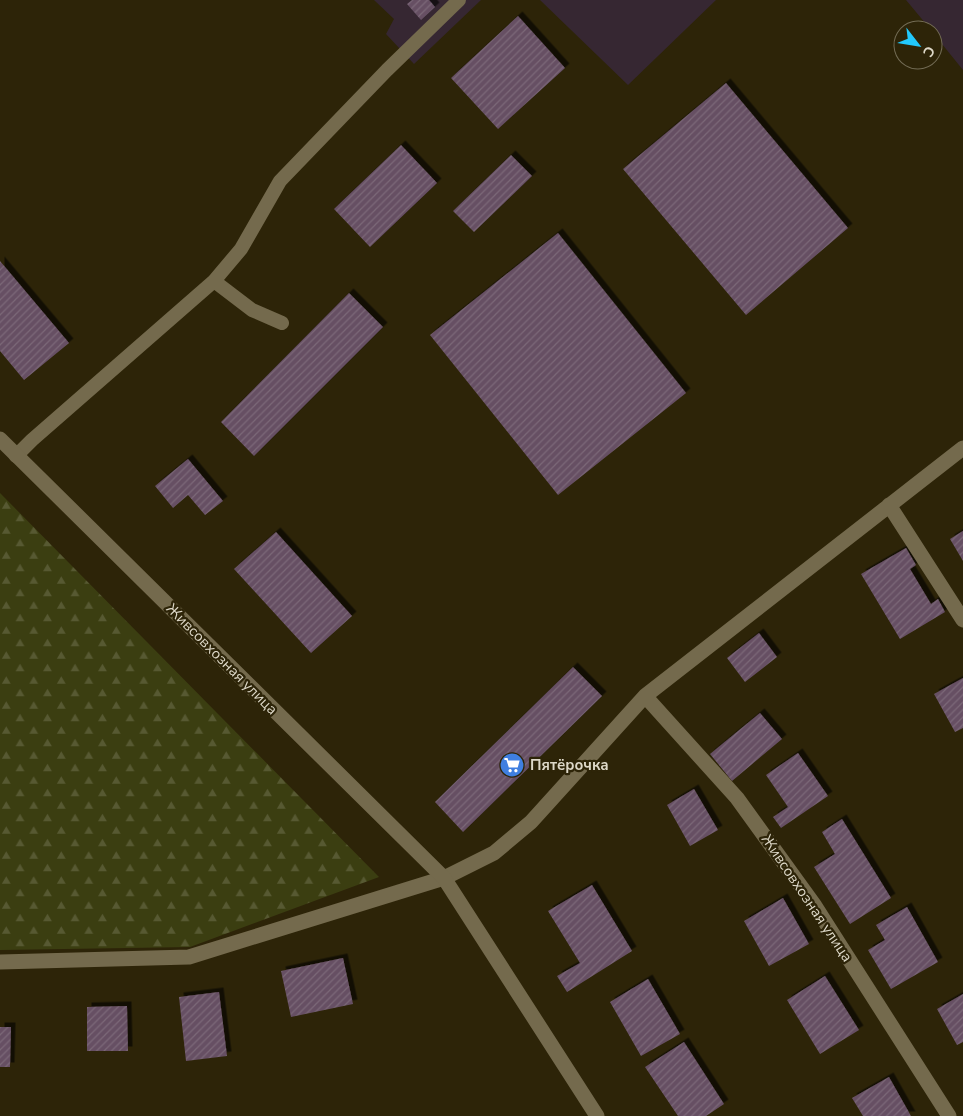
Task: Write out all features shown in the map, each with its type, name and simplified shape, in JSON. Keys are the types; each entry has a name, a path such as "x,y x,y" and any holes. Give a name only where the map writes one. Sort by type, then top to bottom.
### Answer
{"street":[{"name":"Живсовхозная улица","path":"0,439 444,878 597,1116"},
{"path":"0,962 189,957 444,878 494,853 531,822 644,696 963,448"},
{"path":"889,505 963,620"},
{"name":"Живсовхозная улица","path":"644,696 737,798 815,906 949,1116"}],"lane":[{"path":"16,456 214,281 241,249 280,181 387,70 460,0"},
{"path":"214,281 252,310 282,323"}],"shaded area":[{"path":"374,0 481,0 414,64 386,34 394,19"},
{"path":"540,0 716,0 628,85"},
{"path":"906,0 963,0 963,70 943,45 943,20 923,20"}],"green space":[{"path":"0,493 379,877 190,947 0,950"}],"building":[{"path":"412,0 429,0 435,7 421,20 407,4"},
{"path":"518,16 565,68 498,129 451,78"},
{"path":"726,83 848,228 746,315 623,169"},
{"path":"401,145 437,183 370,247 334,209"},
{"path":"511,155 532,176 474,232 453,211"},
{"path":"558,233 686,393 558,495 430,335"},
{"path":"0,261 69,343 24,380 0,351"},
{"path":"349,293 383,327 254,456 221,422"},
{"path":"188,459 223,501 205,515 188,495 173,508 155,486"},
{"path":"963,531 963,561 950,539"},
{"path":"276,532 352,616 311,653 234,569"},
{"path":"906,548 916,565 910,569 931,604 938,599 945,612 900,639 861,574"},
{"path":"759,633 777,657 745,682 727,658"},
{"path":"573,667 602,696 463,832 435,802"},
{"path":"963,678 963,728 955,732 934,694"},
{"path":"760,713 782,739 732,781 710,754"},
{"path":"798,753 828,796 781,828 773,817 788,807 766,775"},
{"path":"694,789 718,830 690,846 667,805"},
{"path":"842,819 891,898 850,924 814,867 835,854 822,832"},
{"path":"592,885 632,951 567,992 557,976 580,963 548,911"},
{"path":"783,898 809,944 769,966 744,921"},
{"path":"907,907 938,962 891,989 868,950 885,940 876,925"},
{"path":"343,958 353,1004 291,1017 281,971"},
{"path":"825,976 859,1030 820,1054 787,1000"},
{"path":"648,979 680,1034 641,1056 610,1002"},
{"path":"219,992 227,1056 186,1061 179,997"},
{"path":"963,994 963,1042 957,1045 937,1009"},
{"path":"127,1006 128,1051 87,1051 87,1007"},
{"path":"0,1027 11,1027 10,1067 0,1067"},
{"path":"684,1042 724,1104 706,1116 678,1116 645,1067"},
{"path":"889,1077 911,1116 863,1116 852,1098"}],"place":[{"name":"Пятёрочка","path":"512,765"}]}
